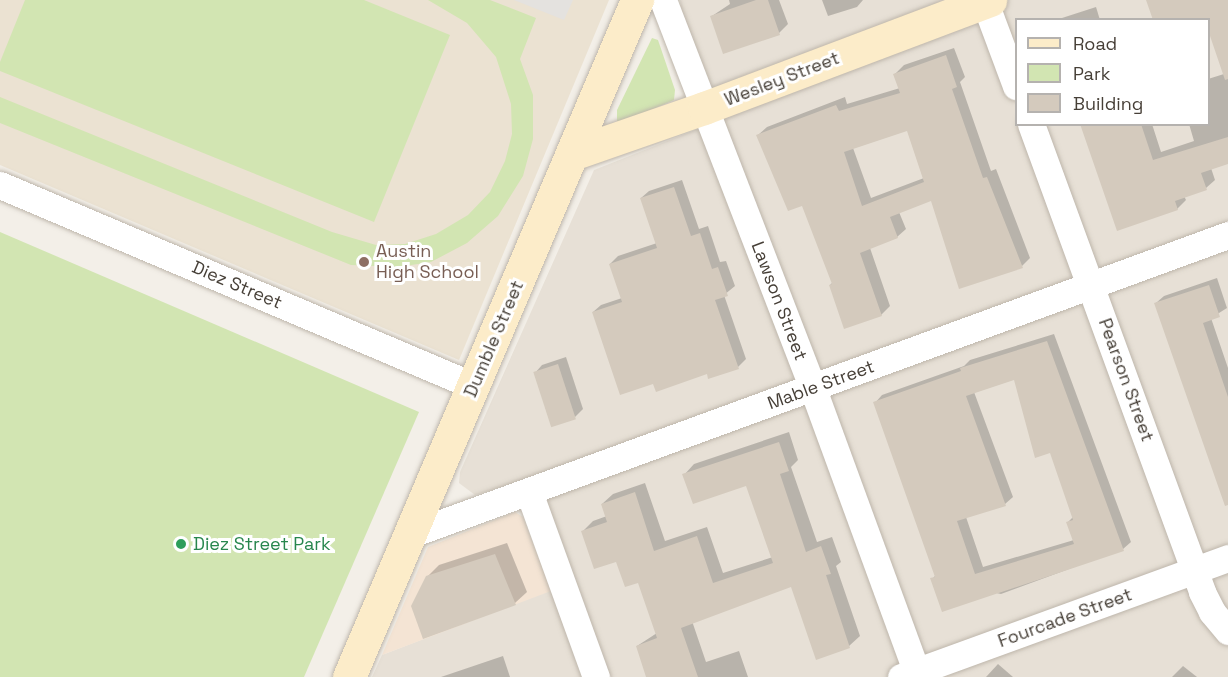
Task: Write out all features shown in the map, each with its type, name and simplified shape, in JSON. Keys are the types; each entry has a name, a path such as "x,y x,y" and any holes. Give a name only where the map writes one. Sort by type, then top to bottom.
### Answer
{"street":[{"name":"Dumble Street","path":"350,677 414,533 637,0"},
{"name":"Lawson Street","path":"663,0 813,388 908,674"},
{"name":"Wesley Street","path":"572,154 704,108 986,1"},
{"path":"986,1 1015,81"},
{"name":"Pearson Street","path":"1032,126 1212,612 1228,631"},
{"name":"Diez Street","path":"0,185 474,386"},
{"name":"Mable Street","path":"414,533 1228,235"},
{"path":"528,492 596,677"},
{"name":"Fourcade Street","path":"908,674 1228,558"}],"shaded area":[{"name":"Austin High School","path":"0,0 609,0 459,360 0,165"},
{"path":"514,0 573,0 564,20"},
{"path":"680,0 1228,0 1228,677 372,677 382,655 572,582 535,477 475,495 459,483 460,472 594,170 723,119 682,15"},
{"path":"515,512 523,517 551,591 382,655 428,547"}],"green space":[{"path":"25,0 364,0 450,35 374,222 0,71 0,62"},
{"path":"428,0 490,0 536,18 520,59 533,95 533,139 523,176 498,216 467,243 431,262 398,267 351,265 0,123 0,97 332,232 376,245 405,244 436,234 468,215 490,192 505,161 512,134 511,104 496,57 467,23"},
{"path":"652,38 658,40 675,90 674,100 623,122 617,121 617,110"},
{"name":"Diez Street Park","path":"0,232 419,412 304,677 0,677"}],"building":[{"path":"756,0 768,0 780,35 723,54 710,16"},
{"path":"1146,0 1228,0 1228,79 1225,80 1210,36 1210,18 1152,18"},
{"path":"946,55 957,87 952,89 983,178 987,177 1023,268 959,289 931,201 890,217 898,238 860,253 882,316 844,329 829,285 832,284 802,206 788,211 756,135 836,105 839,111 900,93 893,74","holes":["907,131 924,182 862,206 844,152"]},
{"path":"1081,126 1142,126 1153,160 1228,137 1228,164 1201,173 1207,190 1175,201 1178,210 1117,231"},
{"path":"674,187 691,236 700,233 712,269 718,267 728,296 715,300 739,369 708,379 707,374 656,392 653,384 620,395 592,312 622,302 609,264 657,248 640,198"},
{"path":"1209,285 1220,317 1203,323 1228,397 1228,505 1225,506 1154,303"},
{"path":"1047,341 1124,551 942,612 930,578 935,577 873,402 961,371 960,368","holes":["1014,380 1035,458 1050,453 1073,520 1066,522 1074,544 975,574 957,521 1006,506 966,396"]},
{"path":"558,364 576,419 551,427 533,372"},
{"path":"779,442 789,471 780,474 806,552 821,546 831,574 826,575 850,648 816,660 791,587 681,628 698,677 646,677 636,646 657,638 638,583 625,587 616,562 594,569 581,531 607,522 601,504 635,492 654,551 697,536 713,583 773,563 746,486 693,504 682,474"},
{"path":"495,554 516,605 423,639 411,606 426,576"}],"place":[{"name":"Austin High School","path":"364,262"},
{"name":"Diez Street Park","path":"181,544"}]}
